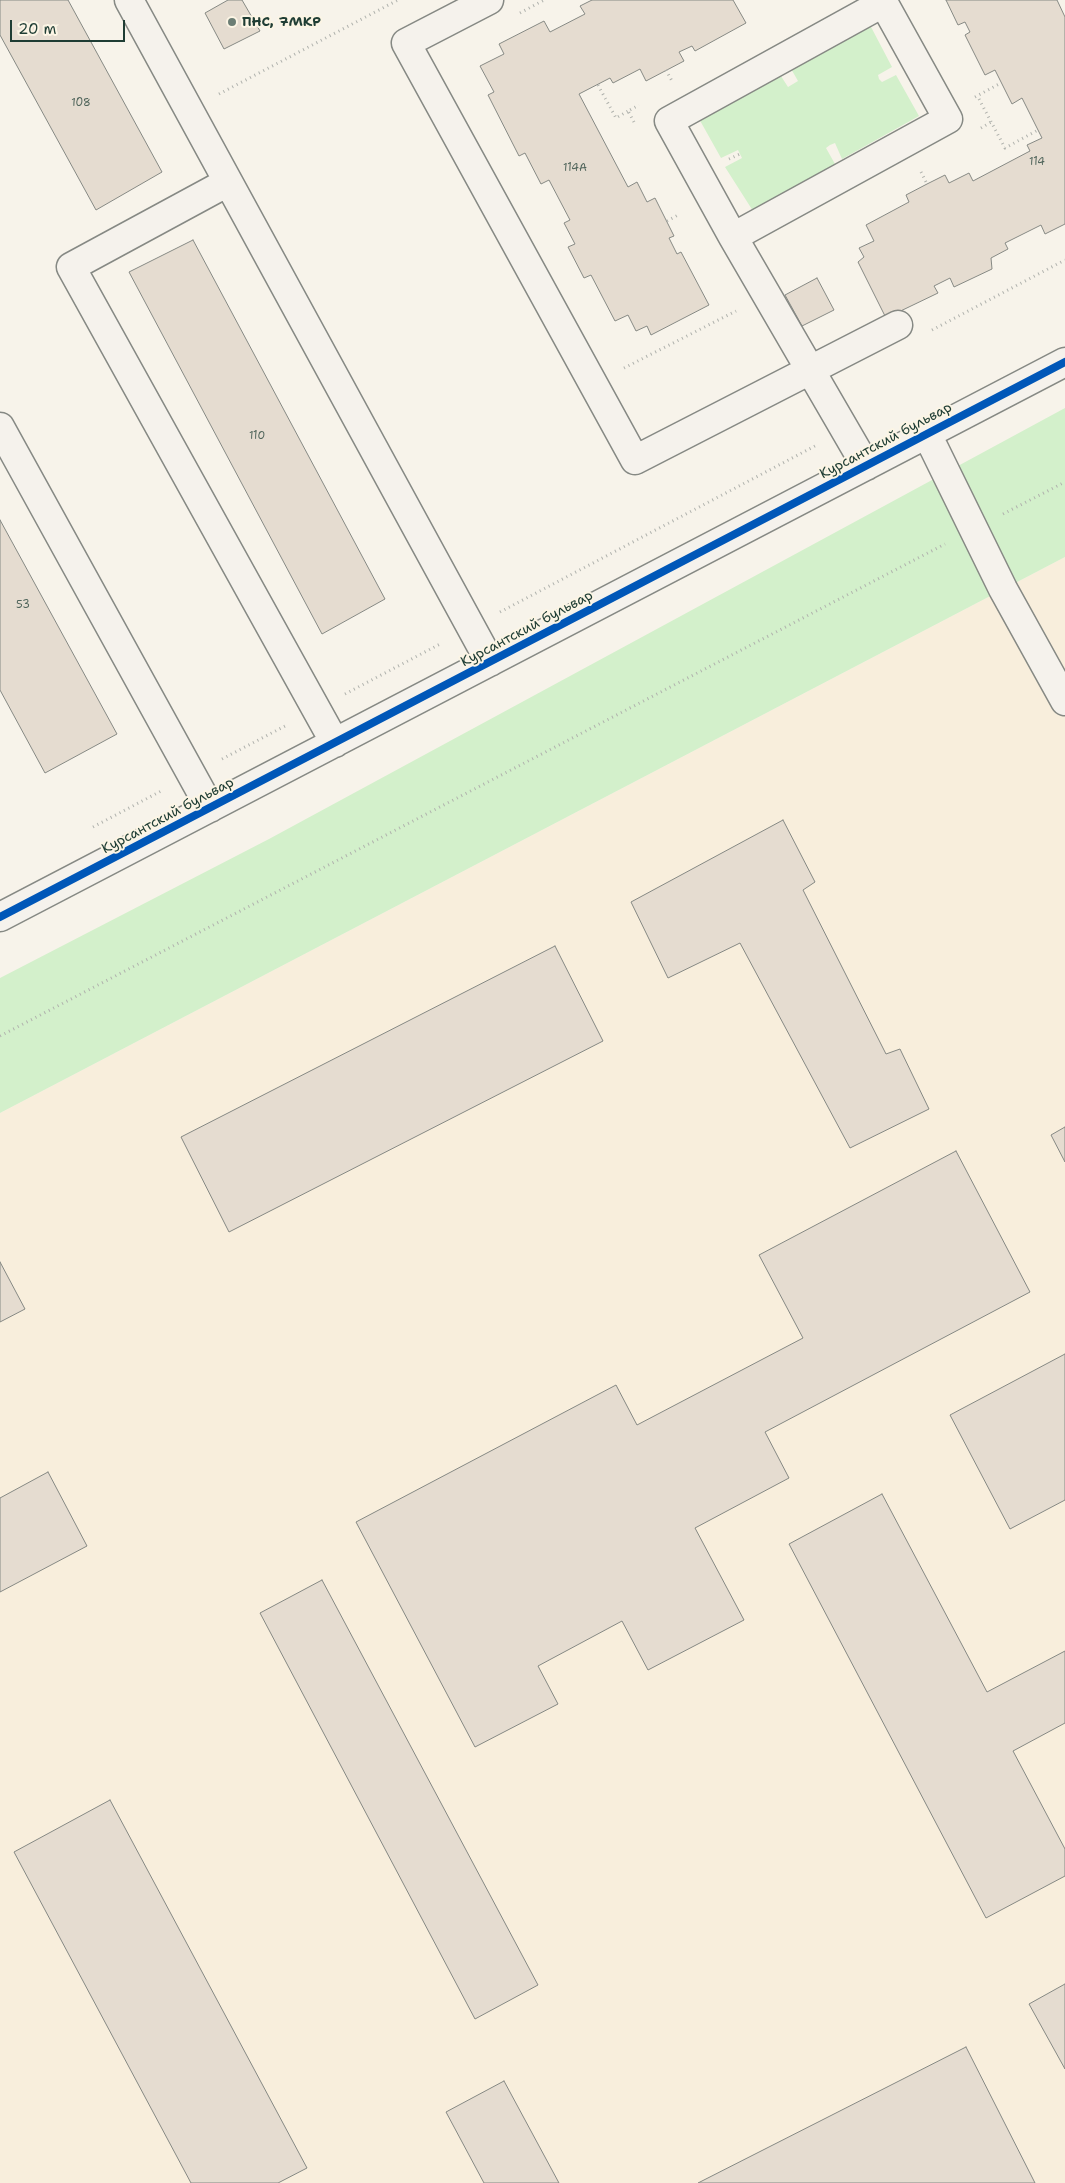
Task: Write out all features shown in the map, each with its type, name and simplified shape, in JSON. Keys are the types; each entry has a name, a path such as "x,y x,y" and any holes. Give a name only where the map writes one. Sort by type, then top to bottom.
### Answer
{"street":[{"path":"129,0 490,662"},
{"path":"489,0 406,43 635,460 898,325"},
{"path":"733,237 948,119 883,1 669,120 733,237 866,466"},
{"path":"228,182 71,267 335,743"},
{"name":"Курсантский бульвар","path":"0,918 1065,362"},
{"path":"0,427 210,808"},
{"path":"927,434 1003,589 1065,701"}],"path":[{"path":"189,110 398,0"},
{"path":"511,17 544,0"},
{"path":"666,70 674,86"},
{"path":"1001,83 977,96 1005,148 1038,130"},
{"path":"598,84 616,118 644,103"},
{"path":"628,111 637,127"},
{"path":"978,130 991,122"},
{"path":"667,221 683,212"},
{"path":"619,370 738,310 733,302"},
{"path":"87,830 845,430"},
{"path":"0,1036 1065,482"}],"shaded area":[{"path":"1065,557 1065,2183 0,2183 0,1113"}],"green space":[{"path":"870,25 892,67 878,75 879,79 882,82 896,75 919,116 842,159 835,143 830,145 826,148 835,164 753,211 725,167 742,158 738,150 721,158 698,117 779,73 788,87 798,81 790,67"},
{"path":"1065,408 1065,557 0,1113 0,978 269,839"}],"building":[{"path":"0,0 68,0 162,172 96,210 0,35"},
{"name":"ПНС, 7МКР","path":"228,0 242,0 260,31 224,49 205,13"},
{"path":"592,0 733,0 746,23 695,51 692,46 679,52 684,61 646,81 640,69 613,83 610,78 579,94 628,187 637,182 647,202 655,198 674,236 669,238 677,254 681,252 709,305 651,335 647,326 636,331 628,315 615,321 591,275 584,278 568,247 575,244 564,223 570,220 549,180 541,184 525,153 519,156 488,95 494,92 480,66 504,54 499,44 544,21 550,32 585,14 580,6"},
{"path":"946,0 1057,0 1065,17 1065,224 1045,234 1041,225 1005,243 1008,249 991,258 992,269 954,287 950,278 934,286 938,293 886,318 858,262 864,257 859,248 874,241 866,225 909,202 906,195 945,175 949,183 969,173 973,181 1030,151 1027,145 1042,138 1022,98 1012,104 995,70 985,75 965,35 970,32 965,22 958,25"},
{"path":"193,240 385,599 322,634 129,272"},
{"path":"817,278 834,310 802,326 785,295"},
{"path":"0,520 117,734 45,773 0,690"},
{"path":"783,820 815,882 803,890 886,1054 900,1049 929,1109 850,1148 740,943 668,978 631,902"},
{"path":"555,946 603,1041 229,1232 181,1137"},
{"path":"1065,1127 1065,1162 1051,1135"},
{"path":"956,1151 1030,1292 765,1432 789,1478 695,1528 744,1620 648,1670 622,1621 538,1666 558,1704 475,1747 356,1522 616,1385 637,1425 803,1338 759,1255"},
{"path":"0,1262 25,1309 0,1322"},
{"path":"1065,1354 1065,1500 1010,1529 950,1415"},
{"path":"48,1472 87,1546 0,1592 0,1498"},
{"path":"882,1494 987,1692 1065,1651 1065,1723 1013,1751 1065,1849 1065,1876 986,1918 789,1544"},
{"path":"322,1580 538,1985 475,2019 260,1613"},
{"path":"110,1800 307,2168 278,2183 191,2183 14,1852"},
{"path":"1065,1984 1065,2069 1029,2004"},
{"path":"966,2047 1035,2183 698,2183"},
{"path":"504,2081 559,2183 484,2183 446,2112"}],"cycle path":[{"path":"0,917 1065,362"}],"place":[{"name":"ПНС, 7МКР","path":"232,22"}]}
